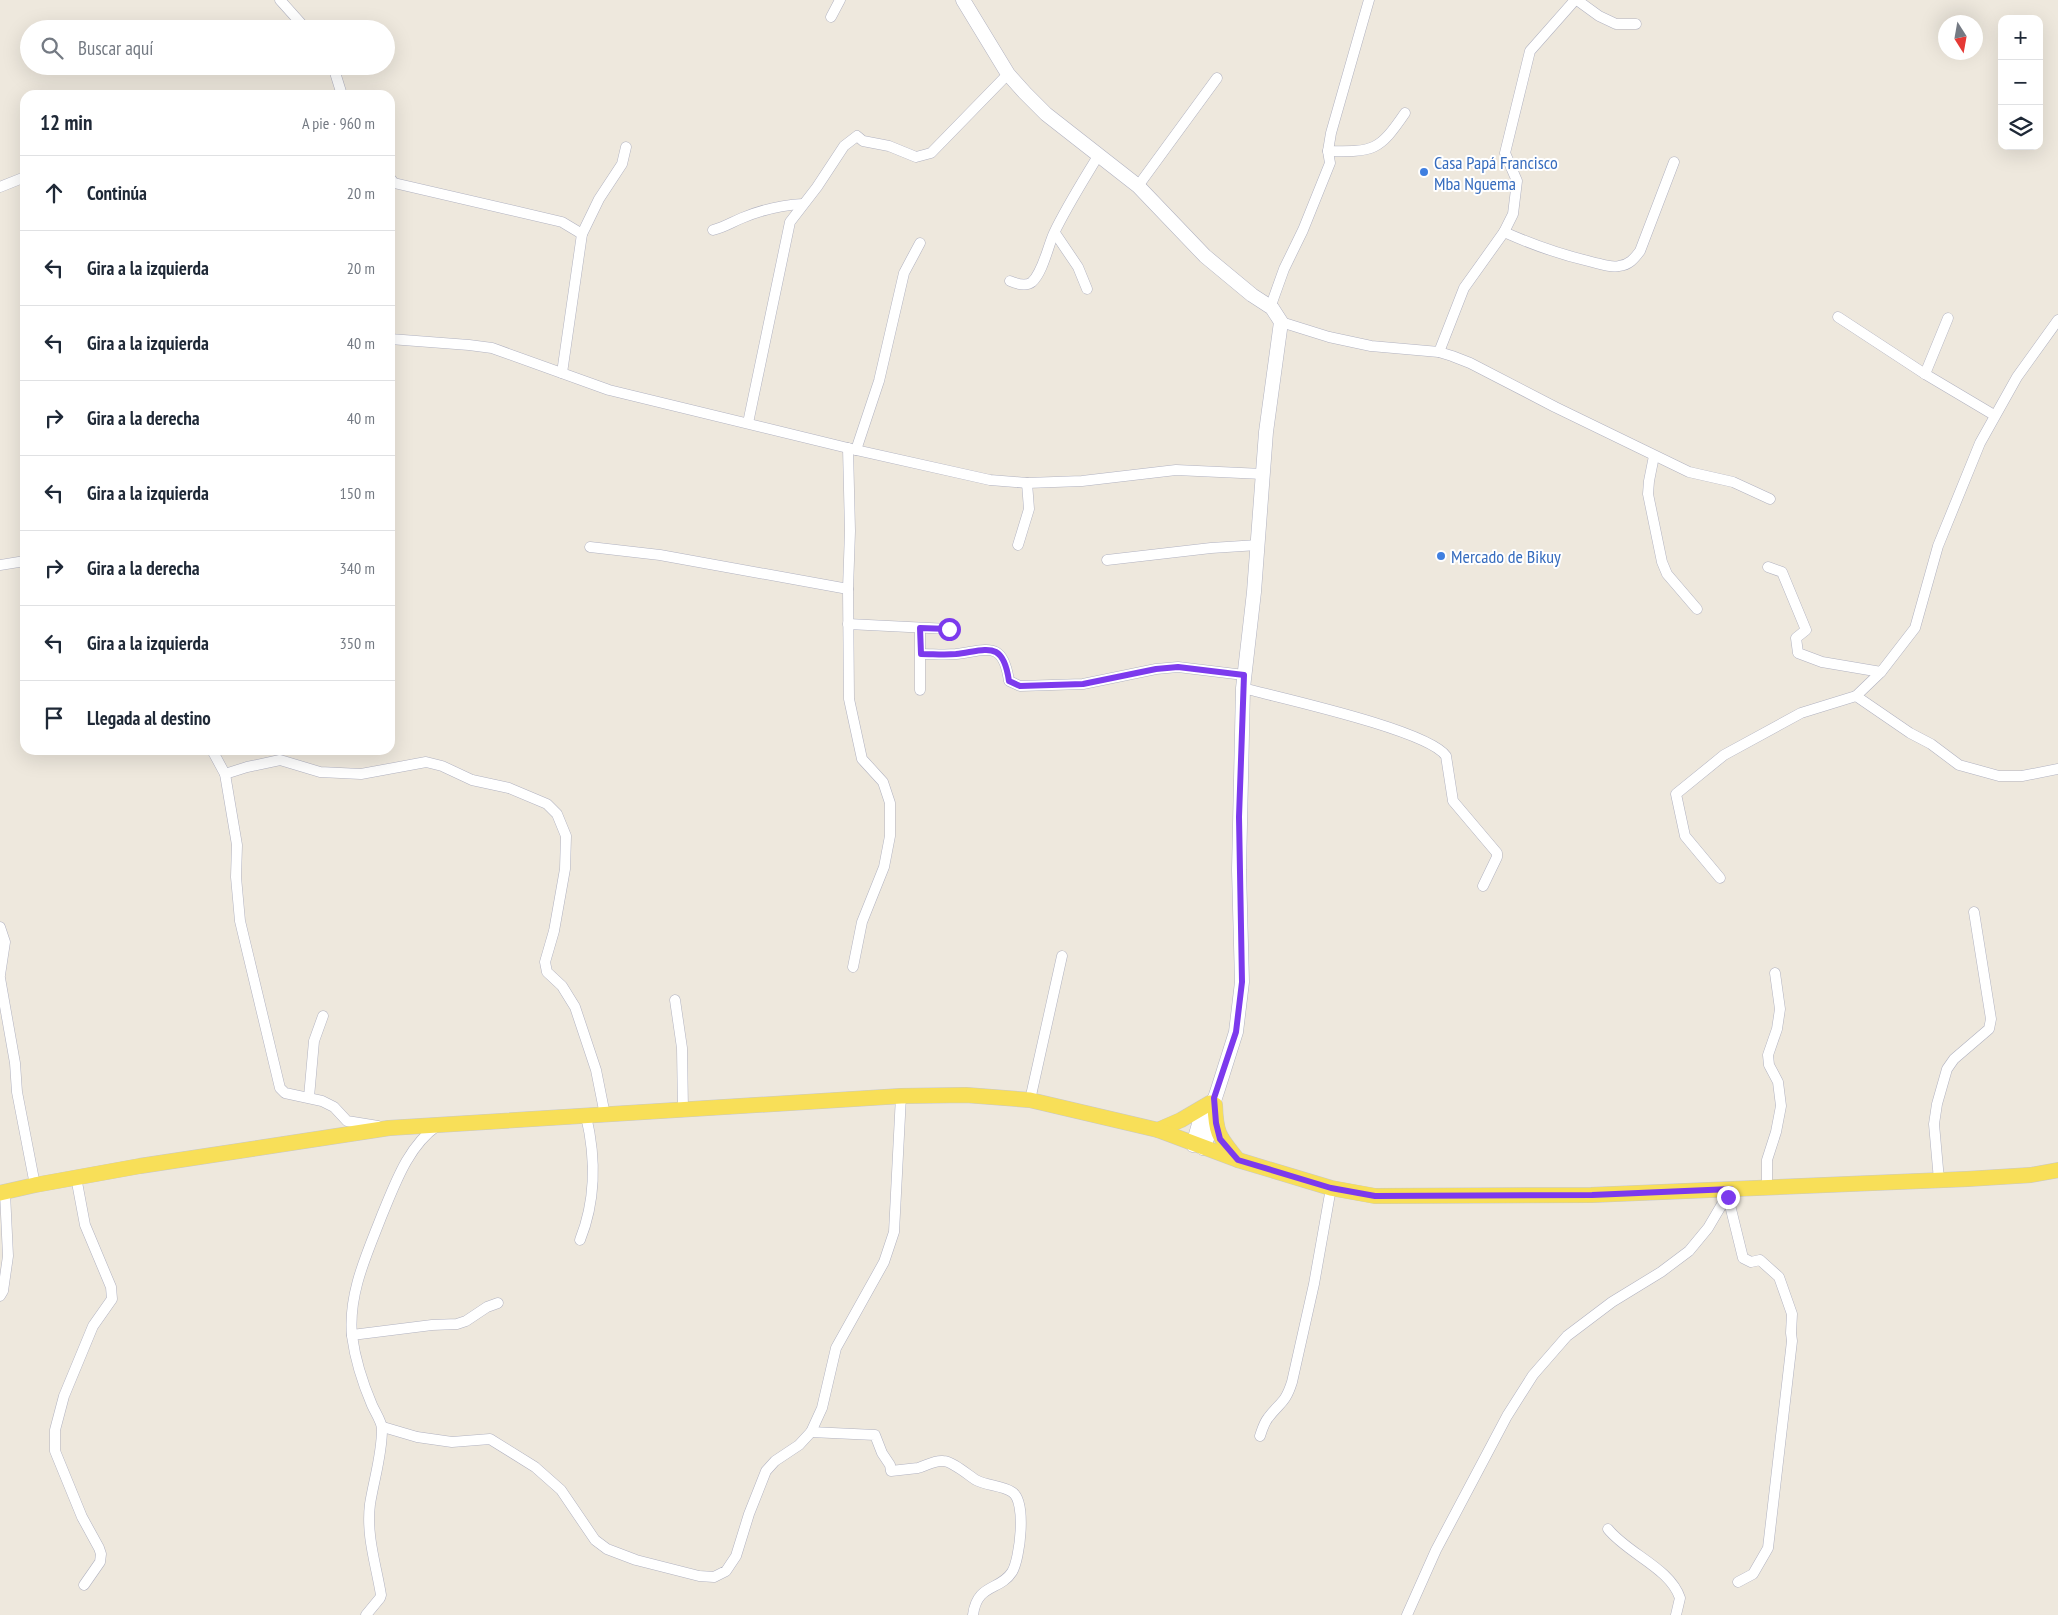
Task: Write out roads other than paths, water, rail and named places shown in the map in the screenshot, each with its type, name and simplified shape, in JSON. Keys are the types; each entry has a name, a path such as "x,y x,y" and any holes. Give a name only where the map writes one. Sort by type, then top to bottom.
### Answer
{"main road":[{"path":"3,1193 76,1177 390,1128 900,1096 966,1095 1030,1100 1158,1130 1238,1160 1331,1188 1375,1196 1729,1193 1767,1187 2031,1175 2058,1170"},
{"path":"1158,1130 1181,1120 1213,1102 1220,1139 1238,1160"}],"street":[{"path":"280,0 298,20"},
{"path":"831,17 840,0"},
{"path":"964,0 1008,74 1046,114 1138,186 1205,256 1270,308 1281,322 1329,337 1371,346 1438,352 1470,363 1689,472 1733,482 1770,499"},
{"path":"1270,308 1284,269 1303,230 1330,163 1328,151 1345,81 1369,0"},
{"path":"1438,352 1464,288 1504,232 1512,214 1517,181 1505,153 1530,51 1576,0 1599,16 1616,24 1636,24"},
{"path":"748,423 790,222 844,146 857,136 863,141 889,146 916,157 931,153 1008,74"},
{"path":"336,75 340,90"},
{"path":"1138,186 1217,78"},
{"path":"1328,151 1354,152 1380,144 1388,138 1405,114"},
{"path":"562,374 582,234 598,199 622,164 626,147"},
{"path":"1010,281 1021,285 1032,282 1038,274 1055,233 1098,156"},
{"path":"1504,232 1530,244 1572,257 1610,266 1618,267 1626,264 1634,260 1640,251 1674,162"},
{"path":"0,187 20,179"},
{"path":"395,182 562,222 582,234"},
{"path":"714,230 726,227 741,218 803,204"},
{"path":"780,208 790,222"},
{"path":"1055,233 1078,267 1087,288"},
{"path":"853,968 862,922 884,867 890,836 890,803 882,782 862,758 849,700 848,589 852,449 879,381 904,273 920,242"},
{"path":"1838,317 1925,374 1994,415"},
{"path":"1925,374 1948,318"},
{"path":"1720,878 1684,836 1676,794 1724,754 1801,712 1856,696 1881,672 1915,628 1938,546 1980,443 1994,415 2017,377 2058,320"},
{"path":"1198,1146 1198,1124 1213,1102 1236,1032 1242,982 1239,834 1243,681 1254,592 1266,432 1281,322"},
{"path":"395,342 469,344 492,348 610,390 852,449 990,480 1027,483 1082,481 1176,470 1263,474"},
{"path":"1654,456 1648,494 1662,562 1667,574 1698,609"},
{"path":"1018,545 1029,509 1027,483"},
{"path":"1108,560 1211,548 1258,545"},
{"path":"590,547 660,555 848,589"},
{"path":"0,565 20,562"},
{"path":"1768,567 1782,572 1806,630 1796,638 1798,654 1822,662 1881,672"},
{"path":"848,624 949,629"},
{"path":"920,628 920,690"},
{"path":"921,654 955,654 986,649 999,654 1006,664 1009,681 1020,686 1083,684 1156,669 1178,667 1243,681 1412,735 1443,751 1446,756 1453,801 1496,853 1497,857 1483,886"},
{"path":"1856,696 1910,733 1931,744 1958,765 1999,776 2022,776 2058,769"},
{"path":"215,755 225,774 236,837 236,877 240,922 280,1088 285,1094 309,1097 334,1107 347,1120 390,1128"},
{"path":"225,774 280,760 320,772 361,774 426,762 442,766 472,780 509,788 547,804 557,814 566,836 565,869 554,931 545,962 547,972 562,986 575,1007 596,1070 606,1115"},
{"path":"1939,1180 1934,1124 1937,1104 1947,1069 1954,1059 1989,1030 1991,1019 1974,912"},
{"path":"0,927 5,942 0,977 15,1064 17,1092 35,1185"},
{"path":"1030,1100 1062,956"},
{"path":"1767,1187 1767,1160 1776,1132 1781,1106 1778,1082 1770,1065 1768,1055 1777,1029 1780,1009 1775,973"},
{"path":"675,1000 682,1048 683,1110"},
{"path":"309,1097 314,1040 323,1016"},
{"path":"383,1427 417,1437 452,1442 490,1439 535,1467 561,1490 595,1540 607,1549 636,1560 699,1576 714,1577 726,1571 736,1556 749,1514 766,1470 775,1461 799,1445 811,1432 822,1408 836,1348 884,1262 894,1232 900,1096"},
{"path":"580,1240 587,1222 594,1170 593,1143 586,1116"},
{"path":"366,1615 381,1595 370,1541 370,1515 383,1427 372,1404 352,1335 356,1285 364,1256 400,1171 428,1132 441,1124"},
{"path":"76,1177 85,1225 111,1287 112,1299 93,1326 64,1396 55,1430 55,1451 82,1517 101,1554 100,1562 84,1585"},
{"path":"1260,1436 1267,1418 1282,1404 1290,1388 1312,1292 1331,1188"},
{"path":"0,1296 3,1292 8,1256 3,1193"},
{"path":"1729,1193 1743,1258 1751,1262 1760,1260 1778,1277 1792,1314 1790,1333 1792,1342 1768,1548 1753,1574 1738,1582"},
{"path":"1407,1615 1436,1550 1507,1416 1533,1375 1567,1336 1612,1302 1661,1272 1689,1251 1708,1228 1729,1193"},
{"path":"352,1335 432,1325 457,1324 466,1321 498,1302"},
{"path":"811,1432 874,1435 890,1465 891,1471 918,1468 944,1460 979,1481 1014,1492 1020,1507 1016,1564 1010,1574 980,1595 973,1615"},
{"path":"1608,1529 1628,1549 1672,1582 1680,1598 1676,1615"}],"place":[{"name":"Casa Papá Francisco Mba Nguema","path":"1424,172"},
{"name":"Mercado de Bikuy","path":"1441,556"}]}
